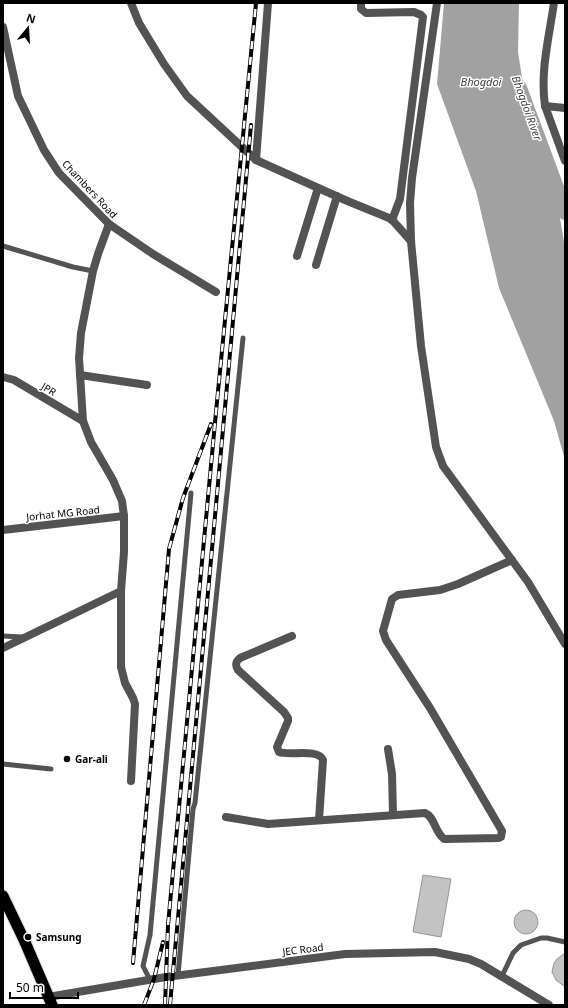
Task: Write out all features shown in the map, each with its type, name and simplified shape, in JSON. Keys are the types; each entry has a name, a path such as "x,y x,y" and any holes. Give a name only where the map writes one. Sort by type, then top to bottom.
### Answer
{"highway":[{"path":"3,896 25,942 50,1001"}],"street":[{"path":"131,3 139,23 164,64 187,96 256,160 392,220 411,241"},
{"path":"256,160 268,3"},
{"path":"361,3 361,9 366,13 414,12 421,15 422,18 400,199 392,220"},
{"path":"437,3 410,191 411,241 421,346 438,457 443,466 528,582 565,644"},
{"path":"554,3 544,66 544,97 545,106 565,161"},
{"name":"Chambers Road","path":"3,28 18,96 44,150 59,173 109,224 153,254 216,292"},
{"path":"545,106 565,108"},
{"path":"297,256 318,188"},
{"path":"316,265 336,196"},
{"path":"109,224 93,271 81,333 79,348 80,374 83,422 91,442 118,489 122,501 124,516 124,552 121,592 122,673 135,704 131,781"},
{"path":"80,374 147,385"},
{"name":"JPR","path":"3,377 14,380 83,422"},
{"name":"Jorhat MG Road","path":"3,530 124,516"},
{"path":"226,817 268,824 420,812 431,816 437,832 444,838 501,837 502,831 459,755 386,640 383,631 392,599 394,597 398,595 440,590 458,584 512,560"},
{"path":"3,648 27,638 121,592"},
{"path":"292,636 240,658 237,660 236,666 238,670 284,712 288,718 277,747 279,752 316,754 322,757 320,820"},
{"path":"388,750 392,774 393,814"},
{"name":"JEC Road","path":"50,1001 178,975 345,954 435,952 469,959 502,976 549,1005"}],"lane":[{"path":"3,246 73,267 93,271"},
{"path":"178,975 193,809 196,795 243,338"},
{"path":"150,980 143,966 150,935 191,492"},
{"path":"3,636 27,638"},
{"path":"3,764 51,769"},
{"path":"502,976 513,953 521,945 541,938 565,942"}],"water":[{"name":"Bhogdoi","path":"444,3 519,3 518,52 526,103 536,152 546,183 558,206 565,248 565,460 554,421 499,288 476,191 437,84"}],"building":[{"path":"423,875 451,879 441,937 413,932"},
{"path":"526,910 535,913 538,922 535,931 526,934 517,931 514,922 517,913"},
{"path":"565,953 565,987 556,980 552,972 554,963"}],"waterway":[{"name":"Bhogdoi River","path":"519,88 565,212"}],"railway":[{"path":"165,1005 168,925 256,3"},
{"path":"170,1005 251,125"},
{"path":"133,963 169,549 183,498 211,424"},
{"path":"144,1005 154,979 163,942"}],"place":[{"name":"Gar-ali","path":"67,759"},
{"name":"Samsung","path":"28,937"}]}
